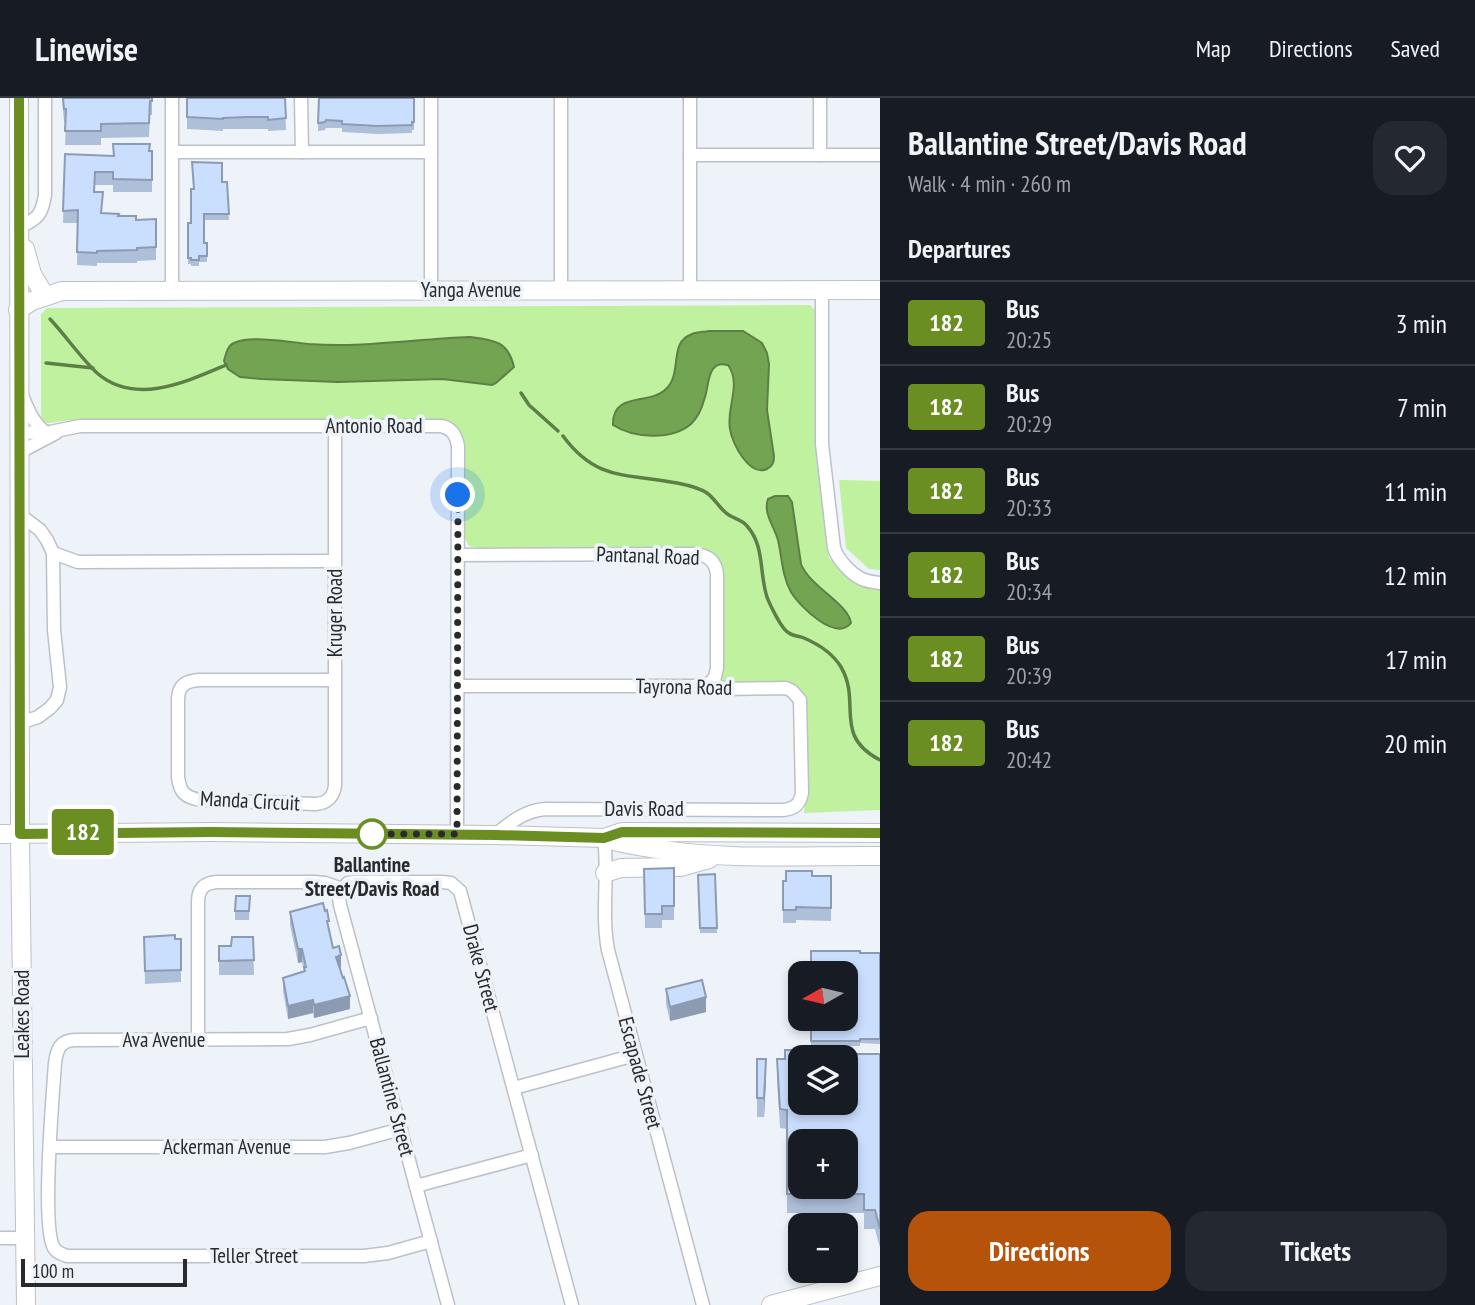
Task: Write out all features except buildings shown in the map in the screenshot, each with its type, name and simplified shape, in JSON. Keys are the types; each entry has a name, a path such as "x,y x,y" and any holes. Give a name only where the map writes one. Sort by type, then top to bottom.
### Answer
{"main road":[{"name":"Leakes Road","path":"19,98 20,834 26,1305"},
{"path":"20,227 32,274 42,291"},
{"name":"Yanga Avenue","path":"18,310 32,301 62,291 880,290"},
{"name":"Yanga Avenue","path":"18,291 42,291"},
{"name":"Davis Road","path":"604,838 622,832 880,833"},
{"name":"Davis Road","path":"0,834 457,834 604,838 629,845 719,856 880,856"},
{"path":"605,873 621,868 680,867 719,856"},
{"path":"771,1305 880,1276"}],"street":[{"path":"20,227 36,219 43,208 45,98"},
{"path":"172,98 172,290"},
{"path":"302,98 302,152"},
{"path":"431,98 431,290"},
{"path":"561,98 561,290"},
{"path":"690,98 690,290"},
{"path":"820,98 820,155"},
{"path":"172,152 431,152"},
{"path":"690,155 880,155"},
{"path":"822,290 822,444 833,545 839,559 858,577 880,583"},
{"name":"Yanga Avenue","path":"42,291 62,291"},
{"path":"20,389 39,428 52,432"},
{"name":"Antonio Road","path":"20,433 52,432 80,426 449,428 456,435 458,446 457,834"},
{"name":"Kruger Road","path":"329,800 335,786 335,426"},
{"name":"Antonio Road","path":"20,452 49,438 52,432"},
{"path":"20,515 40,530 53,553 54,630 59,674 57,700 38,717 20,723"},
{"path":"53,553 78,562"},
{"name":"Pantanal Road","path":"458,555 694,554 707,557 714,564 717,575 717,668 710,683"},
{"path":"54,575 66,566 78,562 335,561"},
{"name":"Manda Circuit","path":"329,800 312,804 200,800 186,796 180,790 178,777 178,698 180,688 192,680 335,680"},
{"name":"Tayrona Road","path":"457,686 700,686 710,683 726,689 786,688 799,697 802,709 802,793 798,804"},
{"name":"Davis Road","path":"495,835 520,816 535,810 783,810 794,808 798,804"},
{"name":"Escapade Street","path":"604,838 605,936 703,1305"},
{"name":"Drake Street","path":"198,1040 198,895 201,888 208,883 314,882 342,889 348,883 355,882 448,882 458,888 572,1305"},
{"name":"Ballantine Street","path":"342,889 340,905 448,1305"},
{"name":"Ava Avenue","path":"50,1147 56,1052 66,1041 288,1039 371,1018"},
{"path":"514,1088 635,1055"},
{"name":"Ackerman Avenue","path":"50,1147 325,1147 401,1129"},
{"name":"Teller Street","path":"50,1147 50,1227 53,1247 63,1255 364,1256 430,1241"},
{"path":"416,1186 532,1155"},
{"path":"0,1238 24,1238"}],"shaded area":[{"path":"810,305 817,312 816,450 829,558 856,581 880,587 880,810 804,813 804,696 794,686 724,685 723,569 717,557 698,548 469,546 464,536 464,442 459,429 449,422 70,420 43,423 41,416 41,314 47,308"},
{"path":"743,331 762,343 767,353 767,410 774,456 773,464 767,469 760,470 748,464 734,442 729,421 734,380 728,365 718,365 713,369 699,413 691,424 683,429 652,436 631,433 613,425 618,407 659,394 666,389 674,375 680,344 685,338 694,333"},
{"path":"470,337 499,343 508,352 514,367 492,385 442,379 338,382 240,377 228,369 224,361 232,344 250,340 349,345"},
{"path":"839,480 880,481 880,570 869,569 846,548"},
{"path":"788,496 792,502 801,564 812,580 848,616 851,623 844,628 837,628 819,620 802,606 791,592 767,509 768,499"}],"waterway":[{"path":"50,319 97,373 112,383 128,388 161,388 226,365"},
{"path":"46,363 93,368"},
{"path":"521,393 529,405 558,431"},
{"path":"563,436 576,451 601,468 704,491 728,514 745,523 757,542 767,597 780,623 787,632 815,643 838,662 847,680 852,729 865,750 880,760"}],"bus line":[{"name":"182","path":"19,98 20,834 211,832 604,838 617,832 880,833"}],"place":[{"name":"Ballantine Street/Davis Road","path":"372,834"}],"route":[{"path":"372,834 369,834 457,834 458,495"}]}
